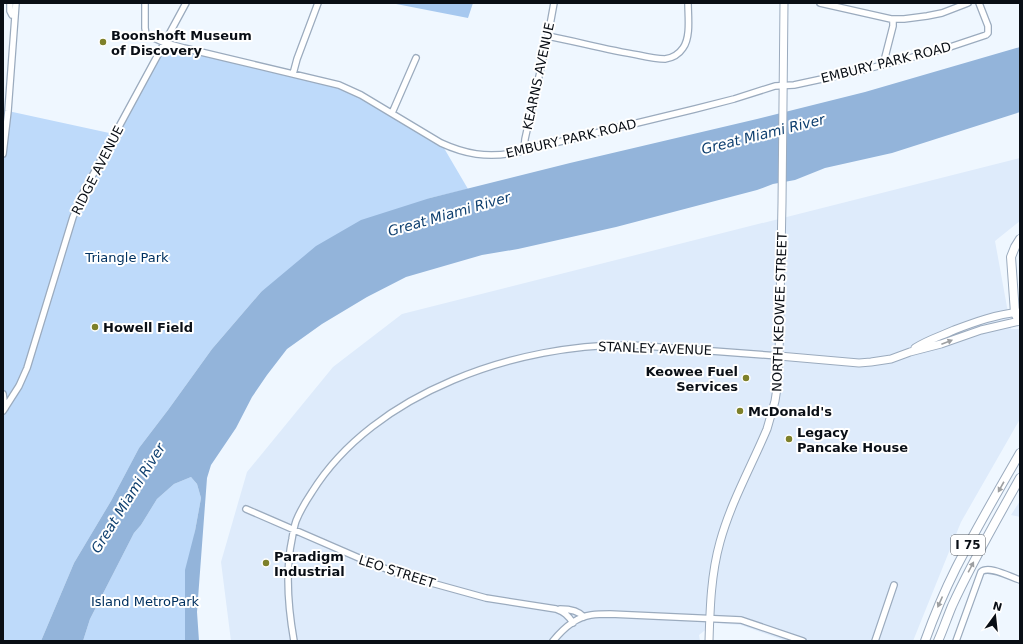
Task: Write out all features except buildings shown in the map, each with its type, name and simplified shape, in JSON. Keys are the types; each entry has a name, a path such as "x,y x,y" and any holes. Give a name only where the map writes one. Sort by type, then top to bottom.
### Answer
{"highway":[{"path":"1019,315 1011,257 1014,246 1020,239"},
{"path":"1019,315 1015,266 1020,248"},
{"name":"I 75","path":"925,641 956,568 1020,453"},
{"name":"I 75","path":"938,641 951,608 965,579 1020,478"}],"main road":[{"name":"NORTH KEOWEE STREET","path":"709,641 709,619 713,574 720,542 730,512 762,440 771,415 777,388 782,203 784,3"},
{"name":"STANLEY AVENUE","path":"779,356 864,363 883,361 941,344 1019,315"}],"street":[{"path":"10,3 10,11 12,15"},
{"path":"13,36 12,15 14,3"},
{"path":"3,154 14,32 14,3"},
{"name":"EMBURY PARK ROAD","path":"145,3 144,19 146,34 165,43 222,58 332,83 350,89 441,143 463,152 491,156 507,154 662,117 775,86 794,85 859,71 944,49 988,33 988,26 979,3"},
{"name":"RIDGE AVENUE","path":"4,410 19,386 27,368 73,217 83,193 186,3"},
{"path":"293,74 297,59 318,3"},
{"name":"KEARNS AVENUE","path":"524,150 525,139 554,3"},
{"path":"548,36 629,54 665,59 676,55 687,41 688,3"},
{"path":"820,3 893,19 904,19 942,13 968,3"},
{"path":"883,64 893,26 893,19"},
{"path":"392,114 416,58"},
{"name":"STANLEY AVENUE","path":"294,641 289,611 289,558 296,522 303,507 317,483 335,461 362,435 386,417 417,398 459,378 486,368 520,358 578,347 609,345 653,346 779,356"},
{"path":"3,394 4,410"},
{"name":"LEO STREET","path":"246,510 399,574 486,598 556,609 573,610 579,612 584,617"},
{"path":"956,641 980,572 984,569 990,569 1020,580"},
{"path":"875,641 894,585"},
{"name":"LEO STREET","path":"556,609 566,613 573,623"},
{"path":"553,641 573,623 584,617 610,614 746,621 803,641"}],"shaded area":[{"path":"391,3 473,3 468,18"},
{"path":"1020,158 1020,221 995,241 1011,329 1020,329 1020,419 961,522 913,641 786,641 741,625 714,623 699,635 700,641 231,641 221,562 247,472 333,367 402,314"},
{"path":"1020,501 1020,517 1011,515"}],"green space":[{"name":"Triangle Park","path":"165,43 339,85 441,143 468,189 430,198 261,292 212,349 139,448 111,501 74,563 41,641 3,641 3,155 8,111 114,134"},
{"name":"Island MetroPark","path":"191,477 197,484 201,498 195,531 185,641 83,641 90,619 134,533 141,525 157,499 174,484"}],"water":[{"name":"Great Miami River","path":"1020,47 1020,112 892,153 825,168 795,180 773,184 757,190 616,227 518,249 482,255 406,277 367,297 322,324 287,349 252,397 236,428 211,465 207,478 197,612 199,641 185,641 185,570 195,531 201,498 197,484 191,477 174,484 157,499 141,525 134,533 90,619 83,641 41,641 74,563 111,501 139,448 212,349 261,292 316,246 361,220 430,198 865,92"}],"place":[{"name":"Boonshoft Museum of Discovery","path":"103,42"},
{"name":"Howell Field","path":"95,327"},
{"name":"Keowee Fuel Services","path":"746,378"},
{"name":"McDonald's","path":"740,411"},
{"name":"Legacy Pancake House","path":"789,439"},
{"name":"Paradigm Industrial","path":"266,563"}]}
